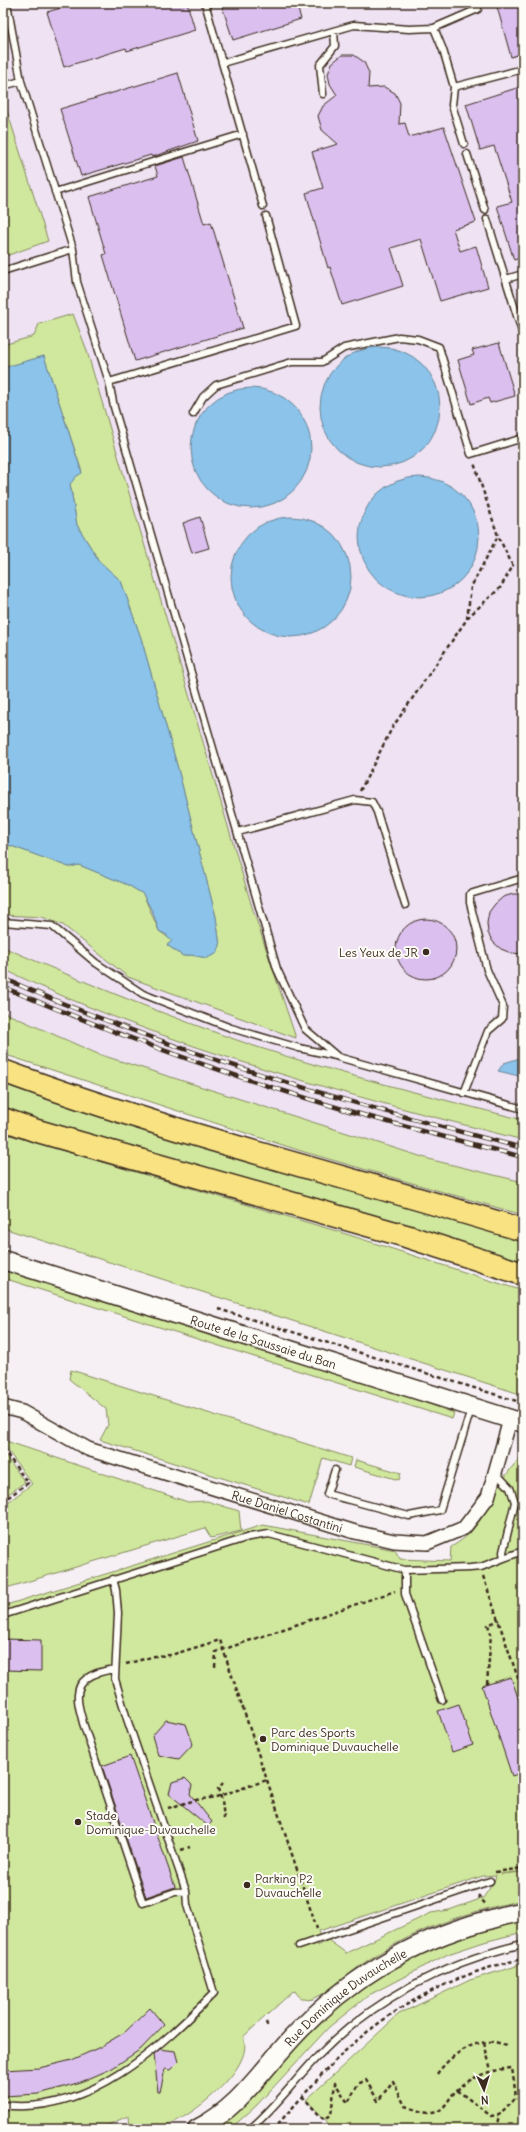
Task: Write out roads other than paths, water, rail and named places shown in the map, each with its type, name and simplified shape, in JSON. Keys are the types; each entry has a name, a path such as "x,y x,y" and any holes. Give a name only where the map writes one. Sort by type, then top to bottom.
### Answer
{"highway":[{"path":"3,1071 188,1134 410,1195 523,1230"},
{"path":"3,1119 34,1130 406,1236 523,1274"}],"main road":[{"name":"Route de la Saussaie du Ban","path":"3,1260 516,1422"},
{"name":"Rue Dominique Duvauchelle","path":"197,2129 224,2113 239,2100 301,2028 333,1999 367,1974 411,1947 452,1931 523,1912"}],"street":[{"name":"Rue Daniel Costantini","path":"3,1407 22,1412 88,1449 355,1532 394,1541 427,1543 464,1528 488,1497 495,1472 516,1422"}],"lane":[{"path":"7,3 21,81 73,249 77,282 108,382 277,969 306,1028 338,1057"},
{"path":"204,3 263,206"},
{"path":"222,63 354,25 409,29 434,28 478,9"},
{"path":"434,28 443,50 454,87 452,105 464,144"},
{"path":"323,94 320,65 334,46 334,31"},
{"path":"454,87 523,69"},
{"path":"3,86 21,81"},
{"path":"55,192 243,134"},
{"path":"467,154 485,210"},
{"path":"108,382 296,326 266,216"},
{"path":"487,219 523,335"},
{"path":"3,271 73,249"},
{"path":"506,279 523,274"},
{"path":"193,414 203,397 216,385 292,362 322,362 344,348 399,337 418,339 439,347 471,454 523,438"},
{"path":"238,832 355,800 372,802 377,812 405,905"},
{"path":"464,1093 488,1031 502,1019 503,1006 487,970 470,903 470,894 523,878"},
{"path":"3,922 52,926 96,963 143,994 231,1028 523,1109"},
{"path":"335,1470 328,1494 409,1516 440,1510 471,1407"},
{"path":"495,1472 510,1488 516,1502 503,1552 504,1558"},
{"path":"3,1614 248,1537 270,1534 405,1570 481,1567 523,1551"},
{"path":"405,1570 405,1594 442,1700"},
{"path":"3,2106 12,2107 44,2104 72,2097 98,2087 147,2056 214,1993 187,1905 186,1891 127,1719 115,1679 118,1613 116,1590 113,1579"},
{"path":"116,1666 100,1671 84,1680 78,1694 83,1723 143,1903 175,1892 186,1891"},
{"path":"298,1946 490,1881"},
{"path":"250,2129 275,2105 324,2050 381,2004 399,1992 444,1969 484,1954 523,1944"}],"water":[{"path":"380,347 392,348 403,352 413,357 422,365 430,374 435,384 439,395 439,419 435,430 430,440 422,449 413,457 403,462 392,466 380,467 368,466 357,462 347,457 338,449 330,440 325,430 321,419 320,407 321,395 325,384 330,374 338,365 347,357 357,352 368,348"},
{"path":"44,356 82,473 70,484 77,525 99,561 121,581 141,638 177,765 216,917 220,946 216,954 207,958 191,955 183,956 167,945 172,941 167,937 167,935 159,931 153,913 143,894 128,885 79,865 69,867 3,843 3,368"},
{"path":"251,388 263,389 274,393 284,398 293,406 301,415 306,425 310,436 310,460 306,471 301,481 293,490 284,498 274,503 263,507 251,508 239,507 228,503 218,498 209,490 201,481 196,471 192,460 191,448 192,436 196,425 201,415 209,406 218,398 228,393 239,389"},
{"path":"419,477 442,481 462,494 475,514 479,537 475,560 462,580 442,593 419,597 396,593 376,580 363,560 359,537 363,514 376,494 396,481"},
{"path":"291,517 303,518 314,522 324,527 333,535 341,544 346,554 350,565 350,589 346,600 341,610 333,619 324,627 314,632 303,636 291,637 279,636 268,632 258,627 249,619 241,610 236,600 232,589 231,577 232,565 236,554 241,544 249,535 258,527 268,522 279,518"},
{"path":"523,1057 523,1077 498,1071 504,1063"}],"railway":[{"path":"3,978 66,1005 259,1074 391,1113 523,1148"},
{"path":"3,987 144,1043 251,1080 375,1118 523,1157"}],"place":[{"name":"Les Yeux de JR","path":"426,952"},
{"name":"Parc des Sports Dominique Duvauchelle","path":"263,1739"},
{"name":"Stade Dominique-Duvauchelle","path":"78,1822"},
{"name":"Parking P2 Duvauchelle","path":"247,1885"}]}
